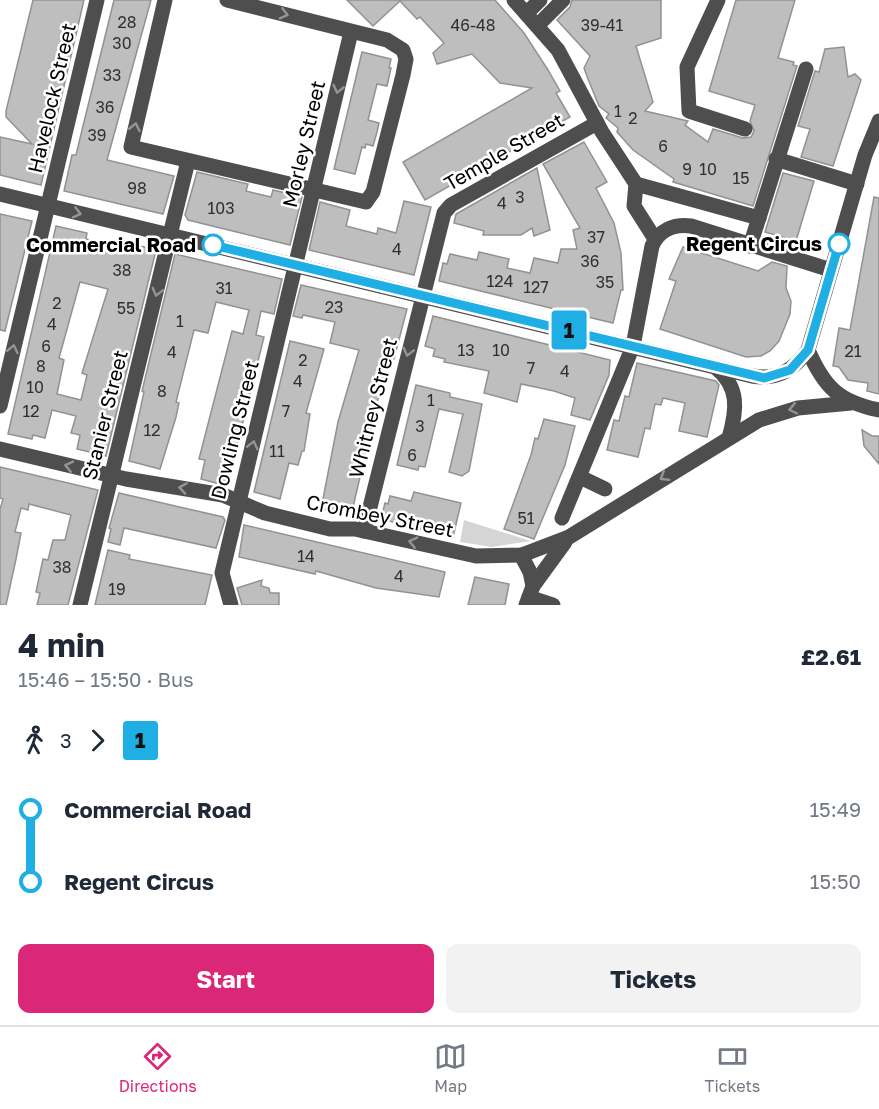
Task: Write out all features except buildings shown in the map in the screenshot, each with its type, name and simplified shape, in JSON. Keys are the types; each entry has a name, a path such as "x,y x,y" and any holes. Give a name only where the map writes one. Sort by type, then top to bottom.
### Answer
{"street":[{"name":"Havelock Street","path":"0,406 97,0"},
{"path":"165,0 131,147 360,203 370,198 403,75 405,54 400,46 387,40 227,0"},
{"path":"514,0 558,50 597,123 636,183 634,206 655,239"},
{"path":"527,13 540,0"},
{"path":"538,25 563,0"},
{"path":"718,0 687,67 689,111 745,129"},
{"name":"Morley Street","path":"297,265 351,32"},
{"path":"743,244 759,218 776,159 788,133 806,69"},
{"path":"0,194 752,376 772,377 790,370 808,350 865,155 879,121"},
{"name":"Temple Street","path":"422,295 446,209 597,123"},
{"path":"865,155 879,144"},
{"path":"776,159 857,183"},
{"name":"Stanier Street","path":"80,605 188,161"},
{"path":"636,183 759,218"},
{"path":"562,518 633,346 655,239 669,228 683,225 831,270"},
{"name":"Dowling Street","path":"231,605 222,573 297,265"},
{"name":"Whitney Street","path":"364,531 422,295"},
{"path":"808,350 827,384 851,403 879,410"},
{"path":"715,367 729,380 734,392 736,412 729,438"},
{"name":"Crombey Street","path":"0,449 113,476 202,491 239,501 265,513 330,529 364,531 476,556 521,555 569,537 759,420 782,412 819,405 851,403"},
{"path":"580,477 605,489"},
{"path":"529,596 569,537"},
{"path":"521,555 530,572 529,596"},
{"path":"529,596 553,605"}],"shaded area":[{"path":"464,520 531,541 492,547 460,542"}],"bus line":[{"name":"1","path":"213,245 764,378 782,375 790,370 808,350 839,244"}],"place":[{"name":"Regent Circus","path":"839,244"},
{"name":"Commercial Road","path":"213,245"}]}
